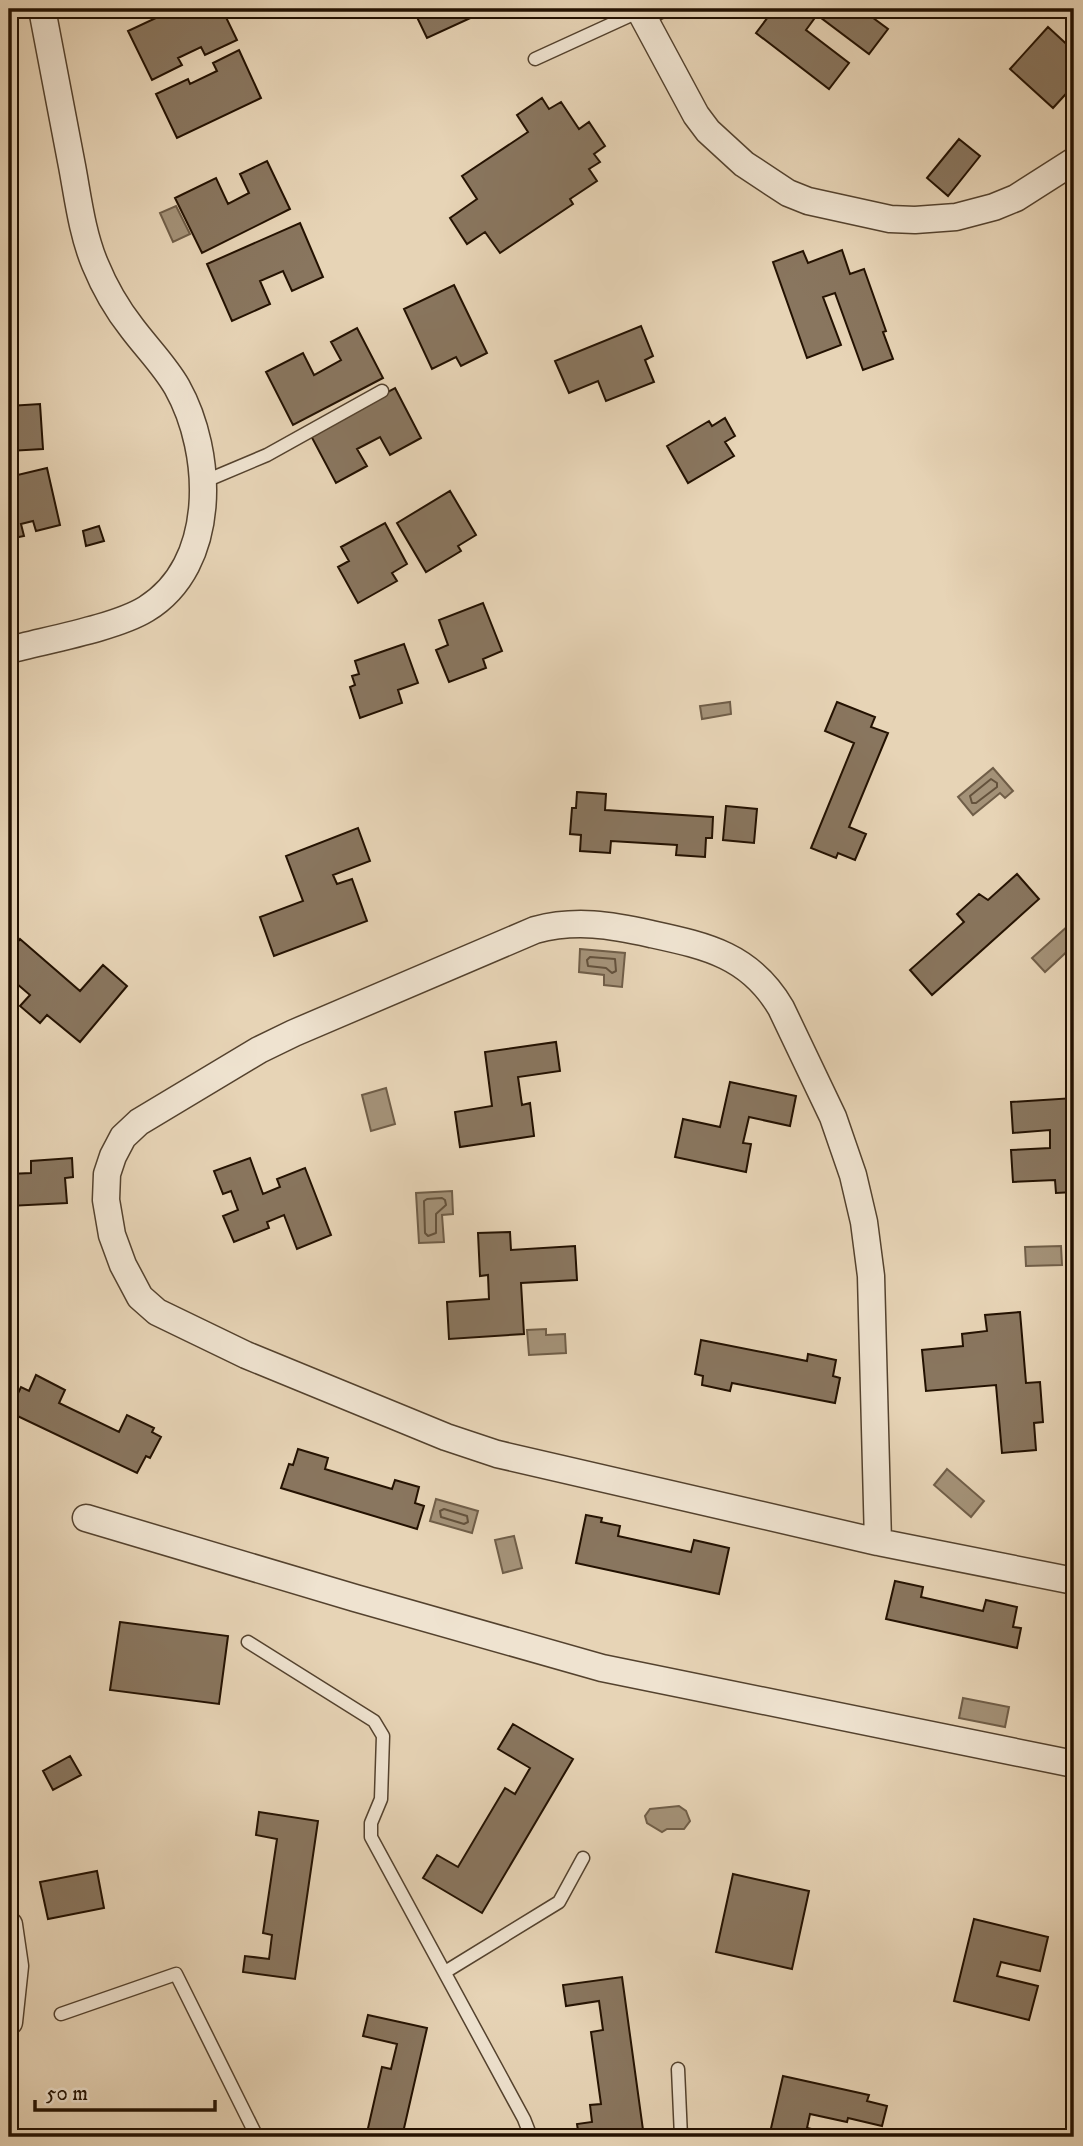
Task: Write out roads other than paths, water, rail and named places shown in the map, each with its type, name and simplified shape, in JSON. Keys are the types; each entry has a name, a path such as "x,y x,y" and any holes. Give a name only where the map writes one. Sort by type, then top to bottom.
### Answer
{"street":[{"path":"9,650 111,623 146,609 158,601 181,575 192,551 202,510 202,482 193,427 181,396 108,292 90,251 43,9"},
{"path":"648,12 696,115 708,131 744,164 788,193 808,201 890,219 956,218 1016,198 1074,161"},
{"path":"878,1542 871,1276 862,1208 833,1117 781,1009 755,976 724,955 696,944 602,923 571,923 535,930 276,1042 139,1122 126,1133 116,1149 106,1182 106,1200 112,1235 120,1259 140,1297 157,1312 246,1356 468,1445 533,1463 878,1542 1074,1581"},
{"path":"86,1518 591,1665 1074,1764"},
{"path":"9,1925 15,1966 9,2022"}],"lane":[{"path":"535,59 648,12"},
{"path":"202,482 267,454 382,391"},
{"path":"248,1642 374,1721 383,1736 381,1799 371,1823 371,1837 524,2119 531,2137"},
{"path":"445,1972 559,1902 583,1858"},
{"path":"61,2014 176,1975 257,2137"},
{"path":"678,2069 681,2137"}],"water":[{"path":"176,206 190,234 173,242 160,213"},
{"path":"730,702 731,714 702,719 700,706"},
{"path":"993,768 1013,791 1005,798 1000,793 973,815 958,797"},
{"path":"1069,925 1074,931 1074,945 1045,972 1032,958"},
{"path":"580,949 625,953 622,987 604,985 604,975 579,972"},
{"path":"386,1088 395,1124 371,1131 362,1095"},
{"path":"452,1191 453,1214 442,1215 444,1242 419,1243 416,1193"},
{"path":"1061,1246 1062,1265 1026,1266 1025,1247"},
{"path":"546,1329 546,1335 565,1334 566,1353 529,1355 527,1330"},
{"path":"947,1469 984,1501 971,1517 934,1485"},
{"path":"436,1499 478,1511 472,1533 430,1521"},
{"path":"514,1536 522,1568 503,1573 495,1540"},
{"path":"963,1698 1009,1707 1005,1727 959,1718"},
{"path":"679,1806 686,1811 690,1821 684,1829 667,1829 662,1832 647,1823 645,1816 650,1809"}]}
